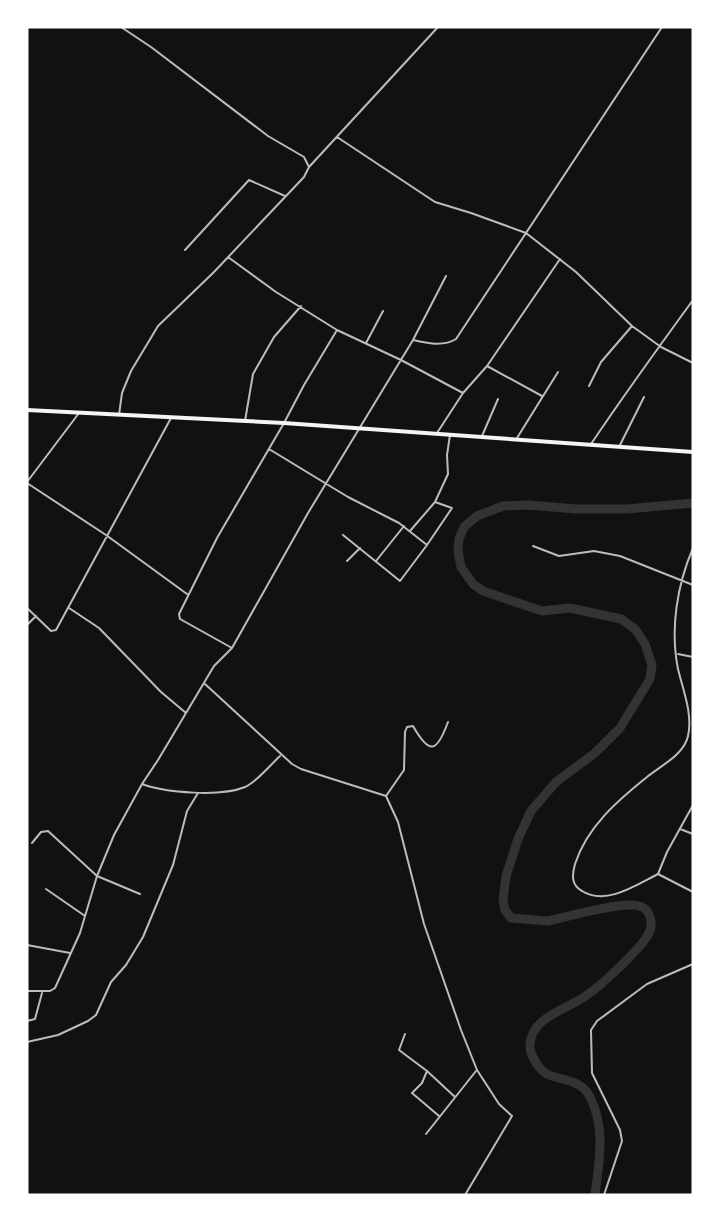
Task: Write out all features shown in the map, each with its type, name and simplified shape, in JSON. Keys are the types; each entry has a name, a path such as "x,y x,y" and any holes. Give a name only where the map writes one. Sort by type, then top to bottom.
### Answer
{"highway":[{"path":"27,410 284,423 620,445 693,452"}],"street":[{"path":"121,27 268,136 304,157 309,167"},
{"path":"119,415 122,393 131,371 165,318 228,258 304,177 309,167 438,27"},
{"path":"413,340 433,344 449,343 456,339 662,27"},
{"path":"337,137 435,202 526,233 597,291 632,326 661,347 692,361"},
{"path":"185,250 249,180 285,196"},
{"path":"228,258 276,292 337,330 463,393"},
{"path":"437,434 463,393 487,366 560,259"},
{"path":"27,991 42,992 55,988 80,933 97,876 114,835 142,784 214,666 232,648 358,428 413,340 446,276"},
{"path":"591,444 693,300"},
{"path":"245,422 253,374 274,337 301,306"},
{"path":"366,343 383,310"},
{"path":"589,386 601,362 632,326"},
{"path":"232,648 180,618 179,614 217,538 337,330"},
{"path":"487,366 543,396"},
{"path":"517,438 558,372"},
{"path":"620,445 644,397"},
{"path":"482,436 498,399"},
{"path":"78,412 27,483 106,535 188,595"},
{"path":"27,608 54,631 69,608 171,417"},
{"path":"410,531 435,502 448,474 447,455 450,435"},
{"path":"269,449 355,501 404,526 427,545"},
{"path":"343,535 400,581 452,508 435,502"},
{"path":"375,562 404,526"},
{"path":"533,546 560,555 594,551 620,556 693,585"},
{"path":"347,561 360,548"},
{"path":"693,548 681,581 674,622 678,665 688,712 687,740 671,759 647,777 592,828 578,854 572,872 573,884 579,890 599,897 628,888 658,874 667,852 693,805"},
{"path":"69,608 99,628 155,686 186,713"},
{"path":"27,625 36,616"},
{"path":"677,654 693,657"},
{"path":"204,684 280,756 301,770 386,796 398,822 424,924 477,1070 499,1104 512,1116 465,1195"},
{"path":"386,796 404,770 407,727 413,726 423,742 434,747 441,743 448,722"},
{"path":"687,740 693,742"},
{"path":"142,784 155,789 198,793 246,786 280,756"},
{"path":"27,1042 58,1035 96,1015 111,982 126,964 142,937 173,865 186,811 198,793"},
{"path":"680,829 693,834"},
{"path":"32,843 41,832 48,831 97,876 140,894"},
{"path":"658,874 693,892"},
{"path":"46,889 84,916"},
{"path":"27,945 69,953"},
{"path":"604,1195 622,1142 621,1130 592,1074 591,1030 597,1021 647,984 693,964"},
{"path":"27,1022 35,1019 42,992"},
{"path":"405,1034 399,1050 427,1071 455,1097"},
{"path":"426,1134 477,1070"},
{"path":"427,1071 422,1083 412,1093 439,1116"}],"waterway":[{"path":"595,1195 600,1133 590,1097 582,1087 571,1081 544,1072 533,1057 530,1044 537,1026 552,1014 594,990 637,949 650,931 650,916 642,907 624,905 596,909 548,921 511,918 505,910 503,901 506,876 518,839 531,811 556,782 595,753 620,728 650,679 652,665 645,644 635,629 621,619 570,608 542,611 483,591 473,584 461,567 458,551 459,539 464,527 477,516 503,506 627,509 693,503"}]}
